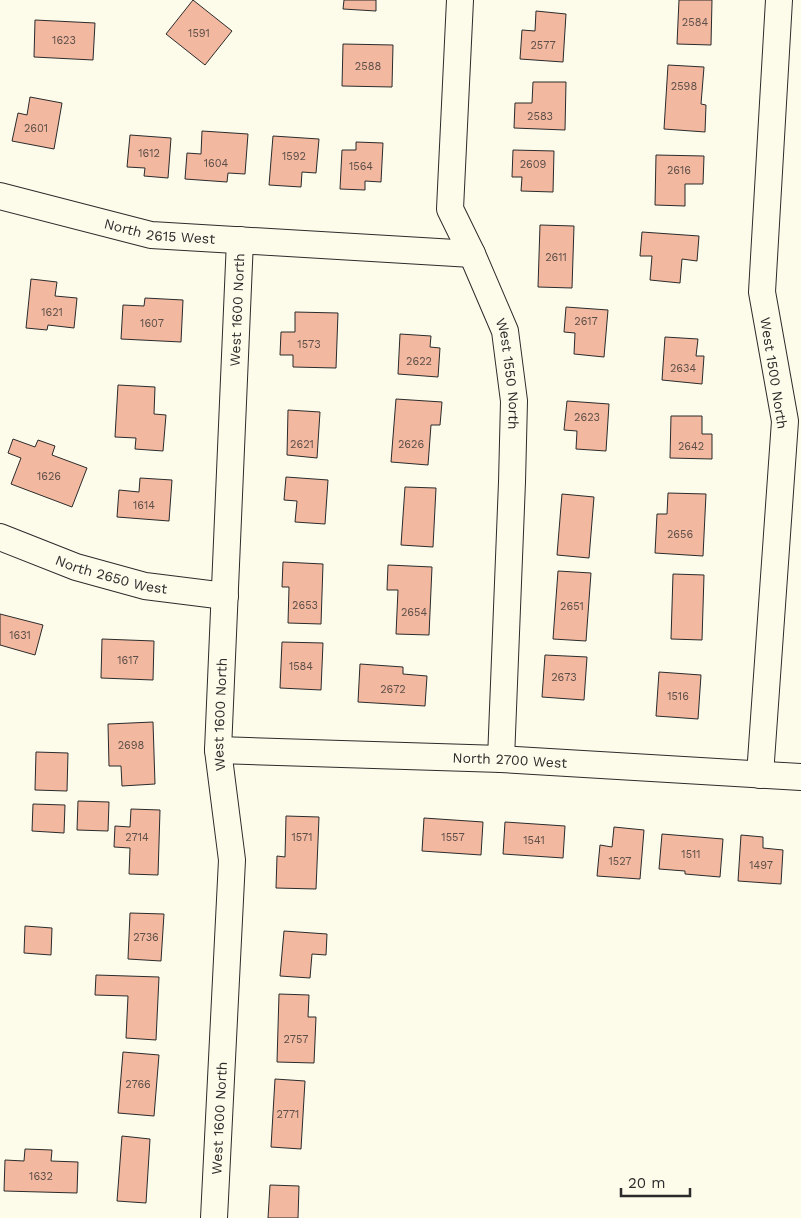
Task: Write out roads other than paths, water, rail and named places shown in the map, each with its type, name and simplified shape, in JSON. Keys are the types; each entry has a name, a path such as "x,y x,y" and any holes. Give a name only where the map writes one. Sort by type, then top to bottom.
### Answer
{"street":[{"name":"West 1550 North","path":"460,0 450,209 472,254 505,332 514,401 501,760"},
{"name":"West 1500 North","path":"760,775 785,421 762,292 779,0"},
{"name":"North 2615 West","path":"0,196 151,235 472,254"},
{"name":"West 1600 North","path":"214,1218 232,860 218,750 240,240"},
{"name":"North 2650 West","path":"0,537 76,567 145,586 225,596"},
{"name":"North 2700 West","path":"218,750 501,760 801,777"}]}
